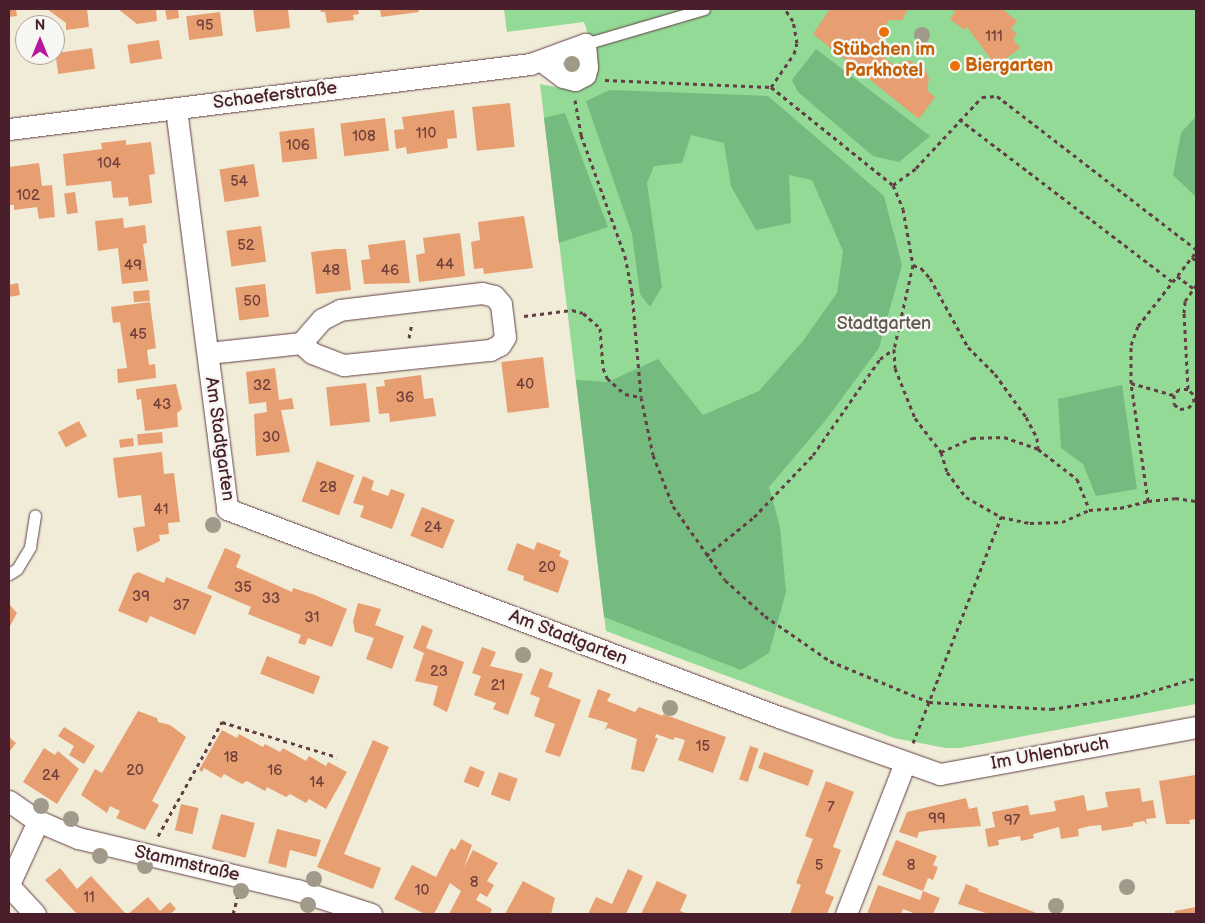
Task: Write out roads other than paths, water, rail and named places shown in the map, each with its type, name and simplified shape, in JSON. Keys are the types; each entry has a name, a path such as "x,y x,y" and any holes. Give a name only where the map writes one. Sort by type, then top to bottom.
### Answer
{"street":[{"name":"Schaeferstraße","path":"9,129 542,61 585,44"},
{"path":"542,61 563,77 580,77 585,44"},
{"name":"Am Stadtgarten","path":"176,109 227,508 905,763"},
{"path":"482,293 498,300 505,336 500,345 490,350 344,365 312,353 301,344 322,319 340,310 482,293"},
{"name":"Am Stadtgarten","path":"208,353 301,344"},
{"name":"Im Uhlenbruch","path":"905,763 940,774 1196,727"},
{"path":"846,914 905,763"},
{"name":"Stammstraße","path":"9,801 38,822 78,838 297,890 371,914"},
{"path":"35,914 9,885 38,822"}],"lane":[{"path":"585,44 704,9"},
{"path":"9,574 16,569 30,548 35,515"}],"place":[{"name":"Stübchen im Parkhotel","path":"884,32"},
{"name":"Biergarten","path":"955,66"}],"park label":[{"name":"Stadtgarten","path":"884,324"}]}
